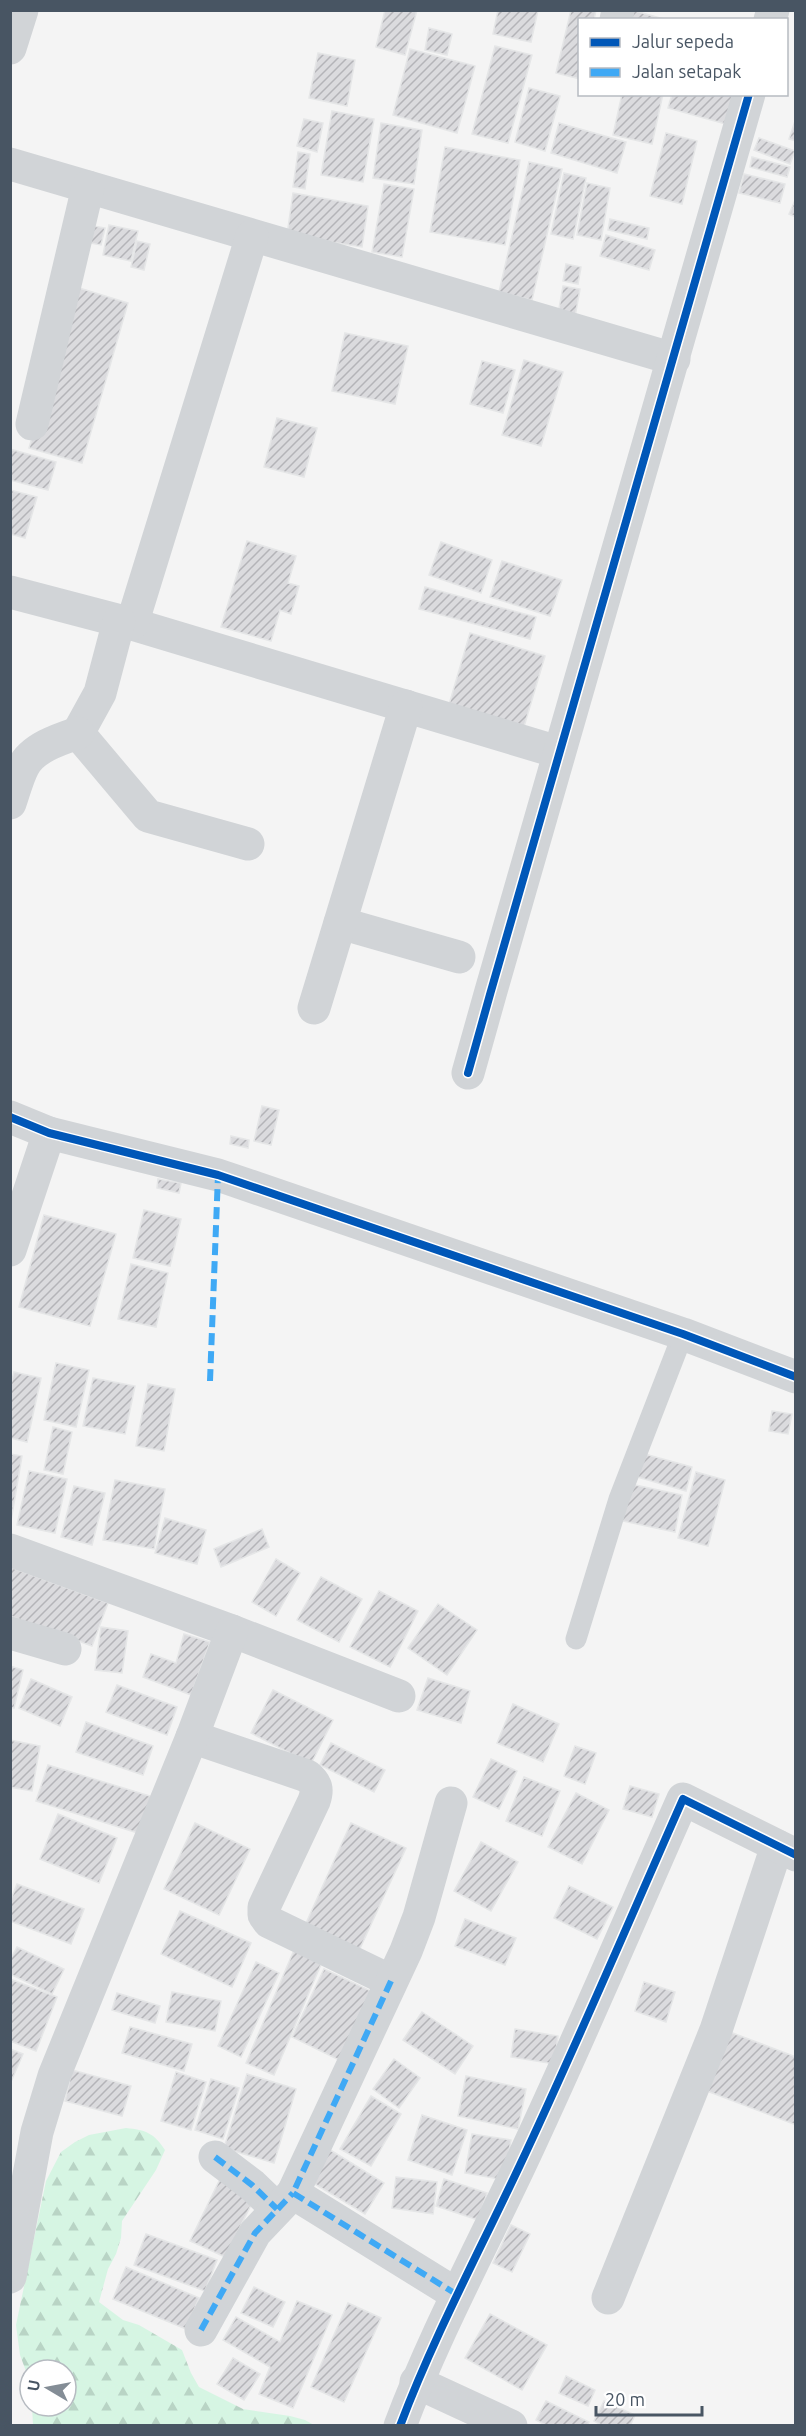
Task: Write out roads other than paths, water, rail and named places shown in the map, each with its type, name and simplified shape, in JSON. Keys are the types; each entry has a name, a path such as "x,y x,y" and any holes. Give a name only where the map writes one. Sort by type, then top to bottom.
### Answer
{"street":[{"path":"10,48 22,10"},
{"path":"468,1073 558,752 674,359 748,96"},
{"path":"10,164 674,359"},
{"path":"32,424 88,187"},
{"path":"10,803 24,765 38,751 56,740 78,733 100,693 126,622 252,236"},
{"path":"10,592 126,622 558,752"},
{"path":"314,1008 406,706"},
{"path":"78,733 148,816 248,844"},
{"path":"340,923 459,957"},
{"path":"10,1117 49,1133 218,1175 683,1334 795,1377"},
{"path":"10,1250 49,1133"},
{"path":"10,1550 232,1631 399,1696"},
{"path":"10,2277 37,2132 54,2076 192,1737 232,1631"},
{"path":"10,1633 65,1649"},
{"path":"192,1737 307,1776 315,1783 317,1791 314,1801 264,1907 264,1915 269,1923 391,1981"},
{"path":"400,2426 456,2294 520,2164 683,1799 786,1850 608,2298"},
{"path":"201,2330 255,2233 285,2201 391,1981 419,1917 451,1803"},
{"path":"214,2157 252,2185 456,2294"},
{"path":"417,2382 511,2426"}],"lane":[{"path":"576,1639 622,1490 683,1334"}]}
